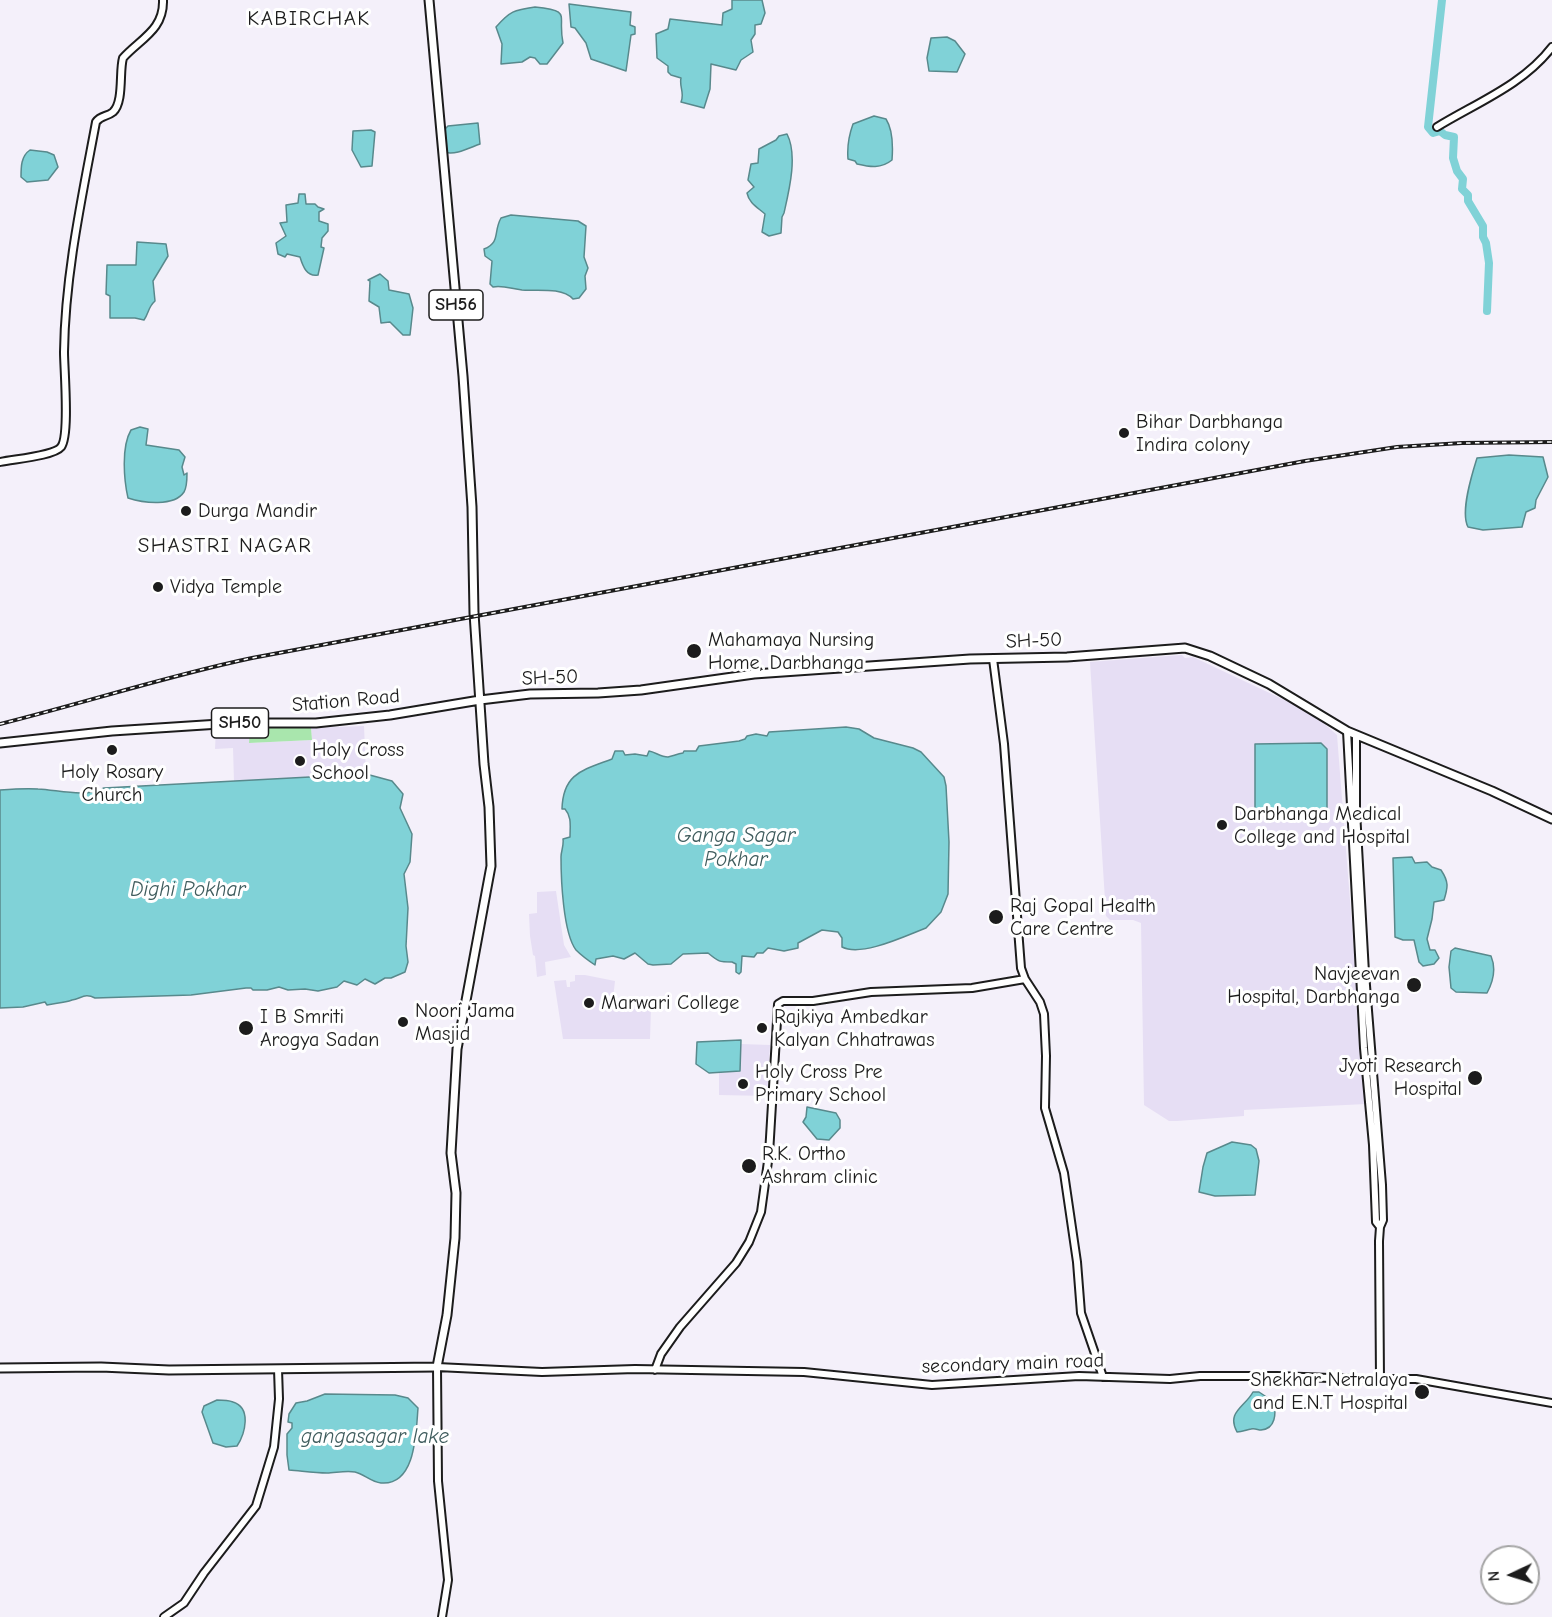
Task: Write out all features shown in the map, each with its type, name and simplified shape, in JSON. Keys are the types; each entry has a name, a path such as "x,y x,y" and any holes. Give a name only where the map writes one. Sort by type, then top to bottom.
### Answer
{"main road":[{"name":"SH56","path":"429,0 463,376 472,507 474,610 480,700"},
{"name":"SH-50","path":"480,700 530,694 641,690 754,674 993,659 1067,657 1174,648 1191,649 1269,684 1347,731 1492,791 1552,819"},
{"name":"Station Road","path":"0,743 112,731 235,723 316,723 390,716 480,700"},
{"path":"0,1368 28,1366 169,1370 437,1367 447,1315 456,1238 456,1193 451,1154 457,1050 491,872 489,807 480,700"}],"street":[{"path":"0,462 50,453 62,447 66,413 64,338 68,280 96,122 100,116 110,114 116,108 123,58 152,32 163,13 163,0"},
{"path":"1437,127 1507,86 1542,59 1552,47"},
{"path":"993,659 1004,744 1022,968 1025,979 1040,1002 1044,1014 1045,1108 1066,1184 1077,1262 1081,1313 1103,1377"},
{"path":"1347,731 1361,934"},
{"path":"1356,735 1364,1048 1377,1160 1376,1222 1380,1227 1380,1380"},
{"path":"655,1370 661,1354 680,1327 736,1263 749,1242 761,1212 769,1154 778,1004 783,1001 813,1001 871,992 972,988 1025,979"},
{"path":"437,1367 438,1481 448,1580 442,1617"},
{"name":"secondary main road","path":"437,1367 542,1372 655,1370 804,1372 932,1385 1103,1377 1170,1379 1200,1376 1277,1376 1416,1379 1552,1403"},
{"path":"164,1617 184,1603 204,1573 256,1506 274,1447 279,1399 278,1369"}],"shaded area":[{"name":"Darbhanga Medical College and Hospital","path":"1182,655 1185,658 1193,657 1312,713 1337,735 1366,1104 1244,1110 1244,1116 1177,1121 1169,1121 1144,1105 1141,923 1133,920 1110,920 1106,916 1090,662"},
{"name":"Holy Cross School","path":"235,726 250,727 249,743 312,740 311,728 364,726 366,774 234,782 233,748 215,749 216,729"},
{"name":"Marwari College","path":"556,891 564,945 571,957 545,962 546,975 537,977 529,914 537,913 537,892"},
{"name":"Marwari College","path":"575,975 615,981 613,998 631,1009 651,1008 650,1039 563,1039 554,981 566,980 567,987 570,987 570,982 575,981"},
{"name":"Holy Cross Pre Primary School","path":"741,1044 770,1045 767,1096 719,1095 719,1073 740,1070"}],"green space":[{"path":"250,727 311,728 312,740 249,743"}],"water":[{"path":"732,0 762,0 765,13 761,24 755,25 755,34 751,40 753,52 741,60 736,70 711,64 710,89 704,108 681,102 681,78 671,75 668,72 668,66 657,58 656,34 668,29 670,19 722,25 723,13 732,9"},
{"path":"569,4 631,12 630,25 635,27 635,34 631,35 626,71 591,59 586,43 575,28 571,27"},
{"path":"535,7 555,10 559,13 563,43 547,64 540,64 535,58 530,57 522,62 501,64 502,44 496,27 513,12"},
{"path":"947,37 955,41 965,54 957,72 929,71 927,58 931,38"},
{"path":"874,116 886,119 892,139 892,160 875,167 857,164 848,159 853,124"},
{"path":"478,123 480,144 457,152 444,152 445,129 448,126"},
{"path":"371,130 375,132 372,166 361,167 352,150 353,131"},
{"path":"787,134 792,152 790,184 782,217 781,233 769,236 762,232 765,214 754,205 748,196 747,193 754,187 748,180 751,164 758,163 759,149 779,136"},
{"path":"30,150 54,155 58,167 48,180 27,182 21,177 23,159"},
{"path":"299,194 305,194 306,204 315,204 324,209 319,212 319,221 328,224 328,231 322,238 321,247 324,248 318,275 308,273 300,257 287,254 285,257 278,254 276,243 286,236 280,223 287,222 286,205 298,203"},
{"path":"511,215 578,221 586,226 584,257 588,268 585,276 586,289 579,298 573,299 556,291 493,287 490,284 492,261 485,256 484,249 495,240 501,218"},
{"path":"137,242 166,244 168,256 153,281 155,301 144,320 110,318 110,296 106,294 107,265 136,265"},
{"path":"380,274 388,281 389,290 409,294 413,308 410,335 403,335 390,322 381,323 379,307 369,301 370,281 368,280"},
{"path":"140,427 148,429 146,445 179,450 185,457 182,467 184,475 187,473 187,483 184,492 179,497 166,502 128,498 125,473 126,445 131,430"},
{"path":"1509,455 1543,457 1548,477 1536,500 1535,508 1526,512 1522,527 1483,530 1468,527 1466,503 1477,458"},
{"name":"Ganga Sagar Pokhar","path":"846,727 859,729 874,738 921,752 944,777 949,842 948,894 941,912 926,928 884,944 861,949 842,947 842,938 838,932 822,930 798,943 798,948 784,951 768,948 754,957 742,956 739,974 736,972 736,964 719,961 708,953 683,954 671,964 653,965 648,964 635,953 624,959 613,956 596,959 595,965 576,950 566,919 561,857 563,839 570,837 569,815 565,809 562,809 563,797 566,788 576,775 612,759 615,751 623,751 625,755 647,756 649,751 668,757 684,751 696,751 699,746 739,741 756,734 767,736 769,732"},
{"path":"1321,743 1327,749 1327,815 1262,814 1255,811 1255,744"},
{"name":"Dighi Pokhar","path":"366,774 392,781 403,794 400,808 412,834 410,862 404,874 408,908 406,946 408,962 405,972 385,978 375,984 365,979 357,985 344,981 337,987 318,991 288,990 279,987 267,990 246,988 191,995 95,998 86,996 47,1005 45,1002 23,1007 0,1008 0,790 33,789 89,793 104,788"},
{"path":"1412,857 1415,863 1427,862 1432,867 1441,870 1447,885 1444,900 1434,902 1427,939 1430,950 1435,950 1439,958 1434,964 1423,966 1419,962 1414,940 1395,937 1393,858"},
{"path":"1455,948 1491,956 1493,975 1487,993 1456,992 1451,988 1449,967 1451,951"},
{"path":"741,1040 740,1071 709,1073 696,1064 697,1042"},
{"path":"807,1107 836,1113 840,1120 840,1128 829,1140 817,1139 803,1122"},
{"path":"1232,1142 1251,1145 1256,1149 1259,1161 1255,1195 1215,1196 1199,1192 1207,1153"},
{"path":"1253,1392 1259,1392 1274,1402 1274,1420 1266,1429 1237,1432 1234,1425 1235,1415"},
{"name":"gangasagar lake","path":"325,1394 395,1395 408,1398 418,1408 412,1456 401,1476 393,1482 381,1483 352,1471 322,1473 289,1470 287,1434 292,1428 292,1423 288,1422 289,1414 296,1403"},
{"path":"217,1400 233,1402 243,1410 244,1428 237,1446 226,1447 213,1443 202,1412 204,1406"}],"waterway":[{"path":"1442,0 1428,127 1433,133 1440,131 1454,137 1453,158 1457,171 1463,179 1462,189 1468,195 1468,201 1483,226 1489,263 1487,311"}],"railway":[{"path":"0,724 252,658 1305,461 1397,447 1462,443 1552,442"}],"place":[{"name":"Bihar Darbhanga Indira colony","path":"1124,433"},
{"name":"Durga Mandir","path":"186,511"},
{"name":"Vidya Temple","path":"158,587"},
{"name":"Mahamaya Nursing Home, Darbhanga","path":"694,651"},
{"name":"Holy Rosary Church","path":"112,750"},
{"name":"Holy Cross School","path":"300,761"},
{"name":"Darbhanga Medical College and Hospital","path":"1222,825"},
{"name":"Raj Gopal Health Care Centre","path":"996,917"},
{"name":"Navjeevan Hospital, Darbhanga","path":"1414,985"},
{"name":"Marwari College","path":"589,1003"},
{"name":"Noori Jama Masjid","path":"403,1022"},
{"name":"I B Smriti Arogya Sadan","path":"246,1028"},
{"name":"Rajkiya Ambedkar Kalyan Chhatrawas","path":"762,1028"},
{"name":"Jyoti Research Hospital","path":"1475,1078"},
{"name":"Holy Cross Pre Primary School","path":"743,1084"},
{"name":"R.K. Ortho Ashram clinic","path":"749,1166"},
{"name":"Shekhar Netralaya and E.N.T Hospital","path":"1422,1392"}],"district":[{"name":"KABIRCHAK","path":"309,19"},
{"name":"SHASTRI NAGAR","path":"225,546"}]}
